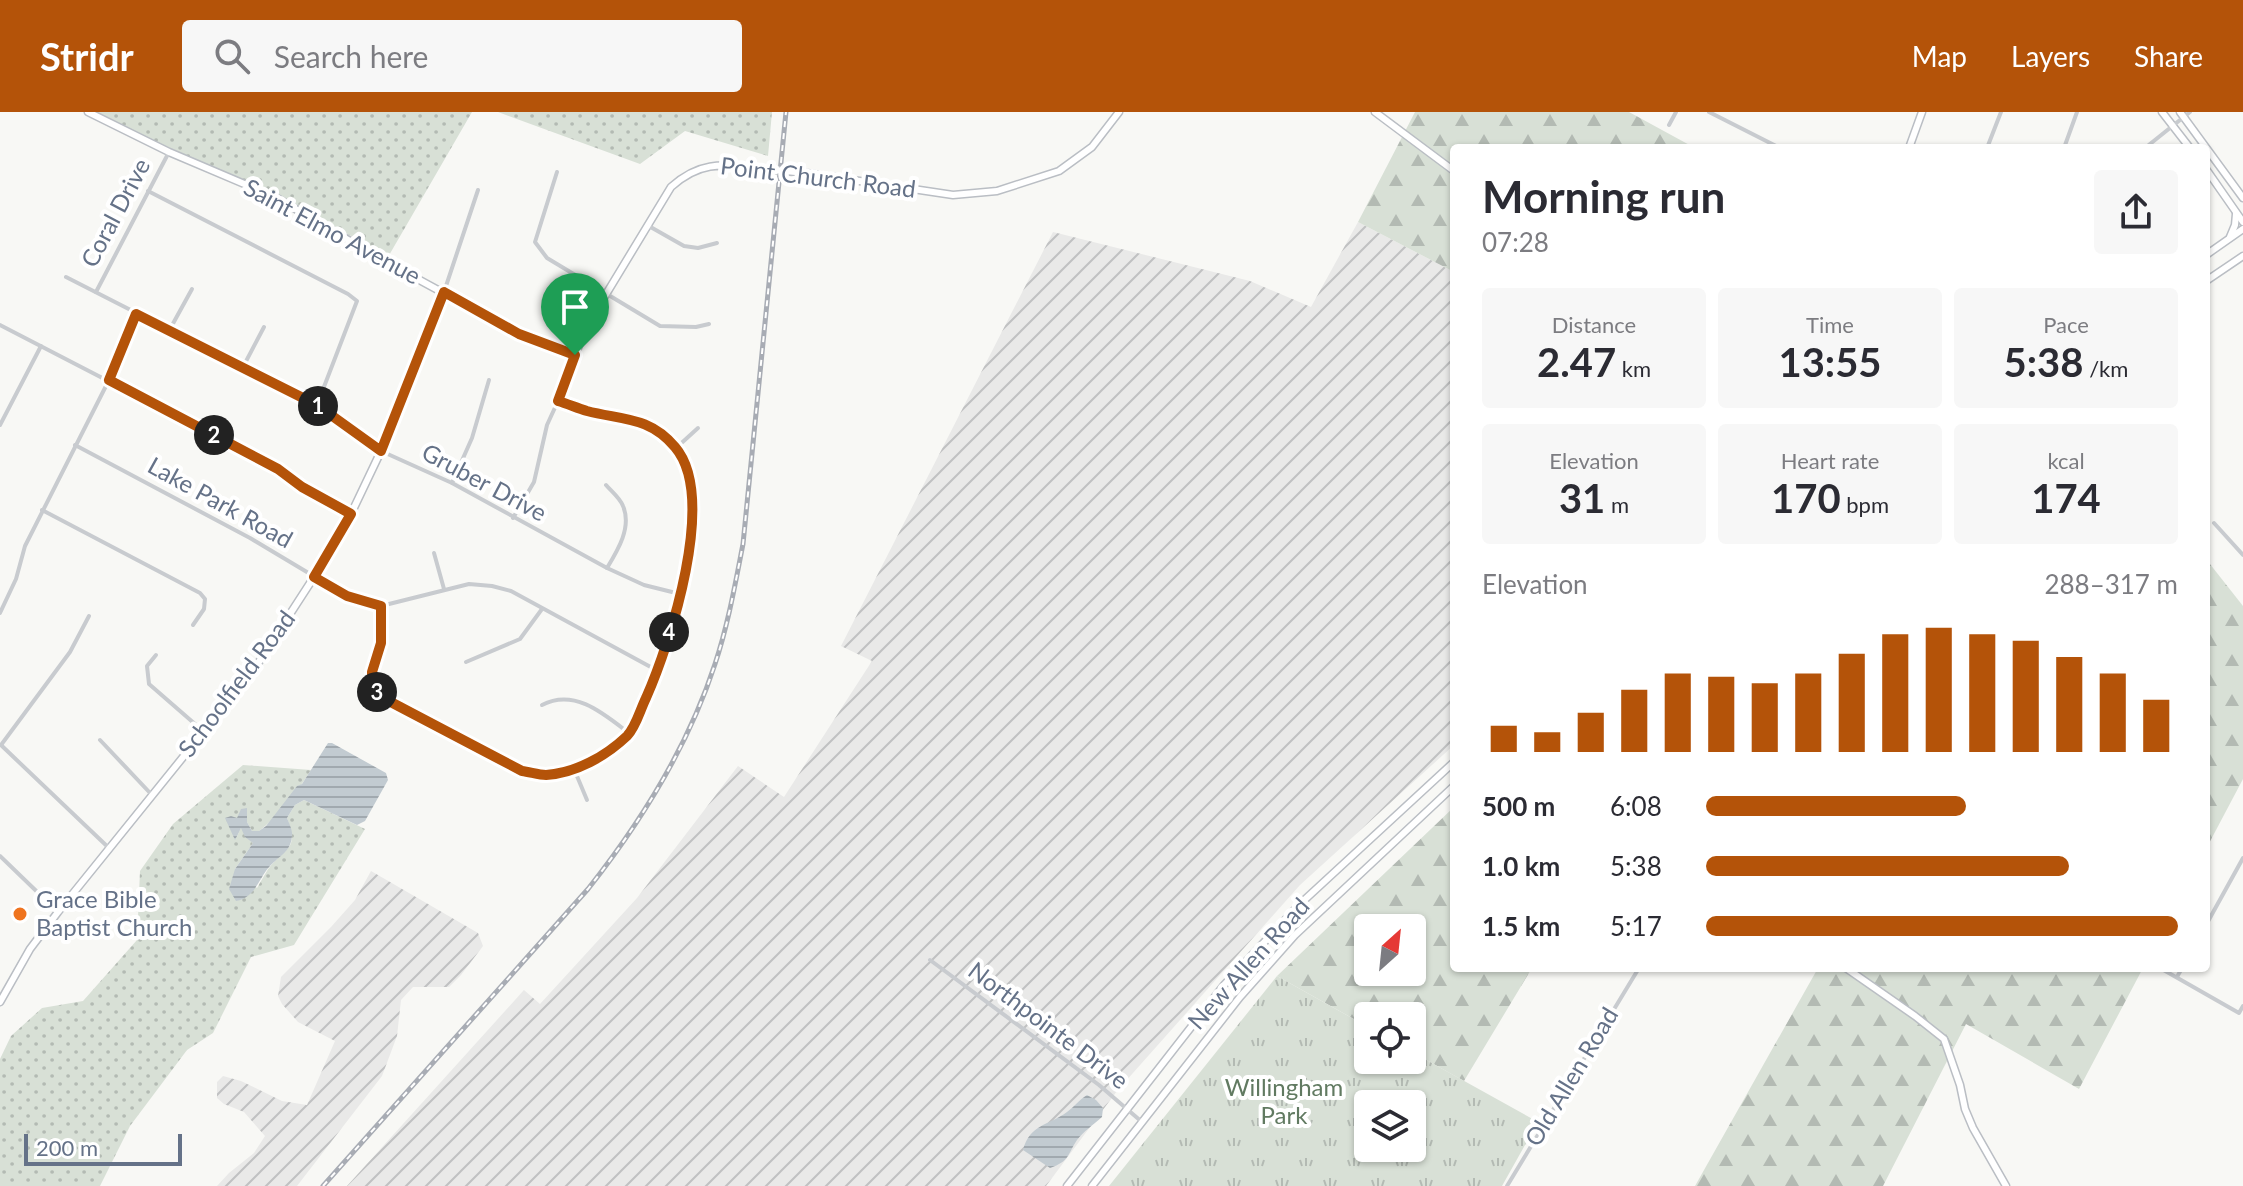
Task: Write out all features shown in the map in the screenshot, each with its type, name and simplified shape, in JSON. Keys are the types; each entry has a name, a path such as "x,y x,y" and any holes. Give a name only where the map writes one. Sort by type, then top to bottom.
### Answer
{"street":[{"name":"Saint Elmo Avenue","path":"88,112 169,152 275,197 519,334 575,355"},
{"name":"Point Church Road","path":"513,518 534,482 547,425 588,324 671,187 692,172 723,164 953,195 997,191 1059,171 1092,147 1119,112"},
{"path":"1375,112 1450,168"},
{"path":"1669,125 1676,112"},
{"path":"1709,112 1772,144"},
{"path":"1910,144 1922,112"},
{"path":"1989,144 2001,112"},
{"path":"2065,144 2077,112"},
{"path":"2162,112 2187,144"},
{"path":"2150,144 2184,113 2205,144"},
{"name":"Coral Drive","path":"96,292 169,152"},
{"path":"2210,152 2243,198"},
{"path":"2210,173 2221,168"},
{"path":"557,172 535,242 547,258 660,326 696,327 709,324"},
{"path":"2210,178 2243,222"},
{"path":"444,292 478,190"},
{"path":"148,191 357,301 317,405"},
{"path":"2229,239 2236,221 2235,210"},
{"path":"647,225 684,246 698,248 717,243"},
{"path":"2210,252 2243,229"},
{"path":"2210,278 2243,256"},
{"name":"Gruber Drive","path":"66,277 317,405 381,451 452,483 607,568 644,585 680,594"},
{"path":"170,329 192,289"},
{"name":"Schoolfield Road","path":"0,1002 30,949 255,668 314,577 351,514 381,451 444,292"},
{"path":"0,613 16,579 25,546 109,380 136,314"},
{"path":"0,325 278,469 302,487 351,514"},
{"path":"243,367 264,327"},
{"path":"0,425 41,346"},
{"path":"452,483 472,438 489,380"},
{"path":"558,401 636,420 658,432 676,448 688,474 693,497 689,553 680,594 658,671 630,734 601,757 574,769 546,775 522,771 385,699 372,687 372,672 381,643 381,606 469,584 511,591 658,671"},
{"path":"676,448 698,428"},
{"name":"Lake Park Road","path":"75,445 250,538 347,596 381,606"},
{"path":"606,485 623,505 626,525 618,550 607,568"},
{"path":"42,510 200,593 205,599 204,609 193,625"},
{"path":"2214,523 2243,555"},
{"path":"2236,547 2243,543"},
{"path":"434,553 444,589"},
{"path":"466,662 520,639 542,609"},
{"path":"89,616 70,652 1,745 110,849"},
{"path":"156,655 147,666 149,684 203,731"},
{"path":"542,705 553,699 578,700 604,713 630,734"},
{"path":"100,740 152,795"},
{"name":"New Allen Road","path":"1067,1186 1224,985 1300,904 1450,766"},
{"path":"574,769 587,800"},
{"name":"New Allen Road","path":"1092,1186 1240,997 1295,935 1450,790"},
{"path":"0,856 58,912"},
{"path":"2210,918 2243,858"},
{"name":"Northpointe Drive","path":"930,960 1142,1122"},
{"name":"Old Allen Road","path":"1507,1186 1637,972"},
{"path":"1852,972 1944,1039 1969,1119 2006,1186"},
{"path":"2168,972 2239,1013 2243,1006"},
{"path":"2177,977 2180,972"}],"shaded area":[{"path":"1358,222 1450,270 1450,749 1300,885 1117,1091 1046,1186 347,1186 524,990 540,1004 637,898 738,766 784,797 872,661 841,646 1053,232 1250,281 1311,307"},
{"path":"328,743 386,773 388,780 365,821 357,825 304,800 295,805 287,818 292,834 289,846 252,892 236,901 229,889 235,869 253,843 245,837 241,828 235,840 225,818 237,818 241,809 247,808 247,822 252,831 266,826 297,786 302,784"},
{"path":"371,871 478,933 483,946 449,987 413,987 401,1000 397,1036 382,1076 297,1186 217,1186 254,1153 265,1136 244,1112 217,1098 217,1082 223,1076 241,1081 282,1101 307,1105 335,1041 298,1022 282,1004 278,996 281,977 355,900"},
{"path":"1087,1095 1103,1108 1102,1117 1079,1137 1065,1160 1050,1168 1023,1150 1035,1130 1067,1112"}],"green space":[{"path":"97,112 472,112 388,257 284,198 152,140"},
{"path":"498,112 772,112 768,156 685,131 640,164"},
{"path":"1415,112 1629,112 1688,144 1450,144 1450,270 1358,222"},
{"path":"2210,564 2243,606 2243,779 2210,841"},
{"path":"243,765 311,770 288,803 258,832 252,831 247,822 247,809 236,839 241,827 253,843 235,869 257,888 270,867 288,849 292,835 287,818 295,805 304,800 365,829 294,945 251,957 213,1033 187,1050 130,1126 100,1186 0,1186 0,1059 11,1036 42,1008 83,1001 137,940 140,871 173,824"},
{"path":"1450,811 1450,972 1530,972 1464,1081 1426,1060 1426,1002 1354,1002 1354,1019 1277,976"},
{"path":"1816,972 2141,972 2079,1089 1966,1024 1883,1186 1695,1186"},
{"name":"Willingham Park","path":"1277,976 1354,1019 1354,1074 1426,1074 1426,1060 1538,1122 1502,1186 1109,1186"}],"railway":[{"path":"323,1186 588,889 661,782 704,695 720,649 743,544 786,112"}],"place":[{"name":"Grace Bible Baptist Church","path":"20,914"}],"route":[{"path":"444,292 519,334 575,355 558,401 636,420 658,432 676,448 688,474 693,497 689,553 680,594 658,671 630,734 601,757 574,769 546,775 522,771 385,699 372,687 372,672 381,643 381,606 347,596 314,577 351,514 302,487 278,469 109,380 136,314 317,405 381,451 444,292"}]}
